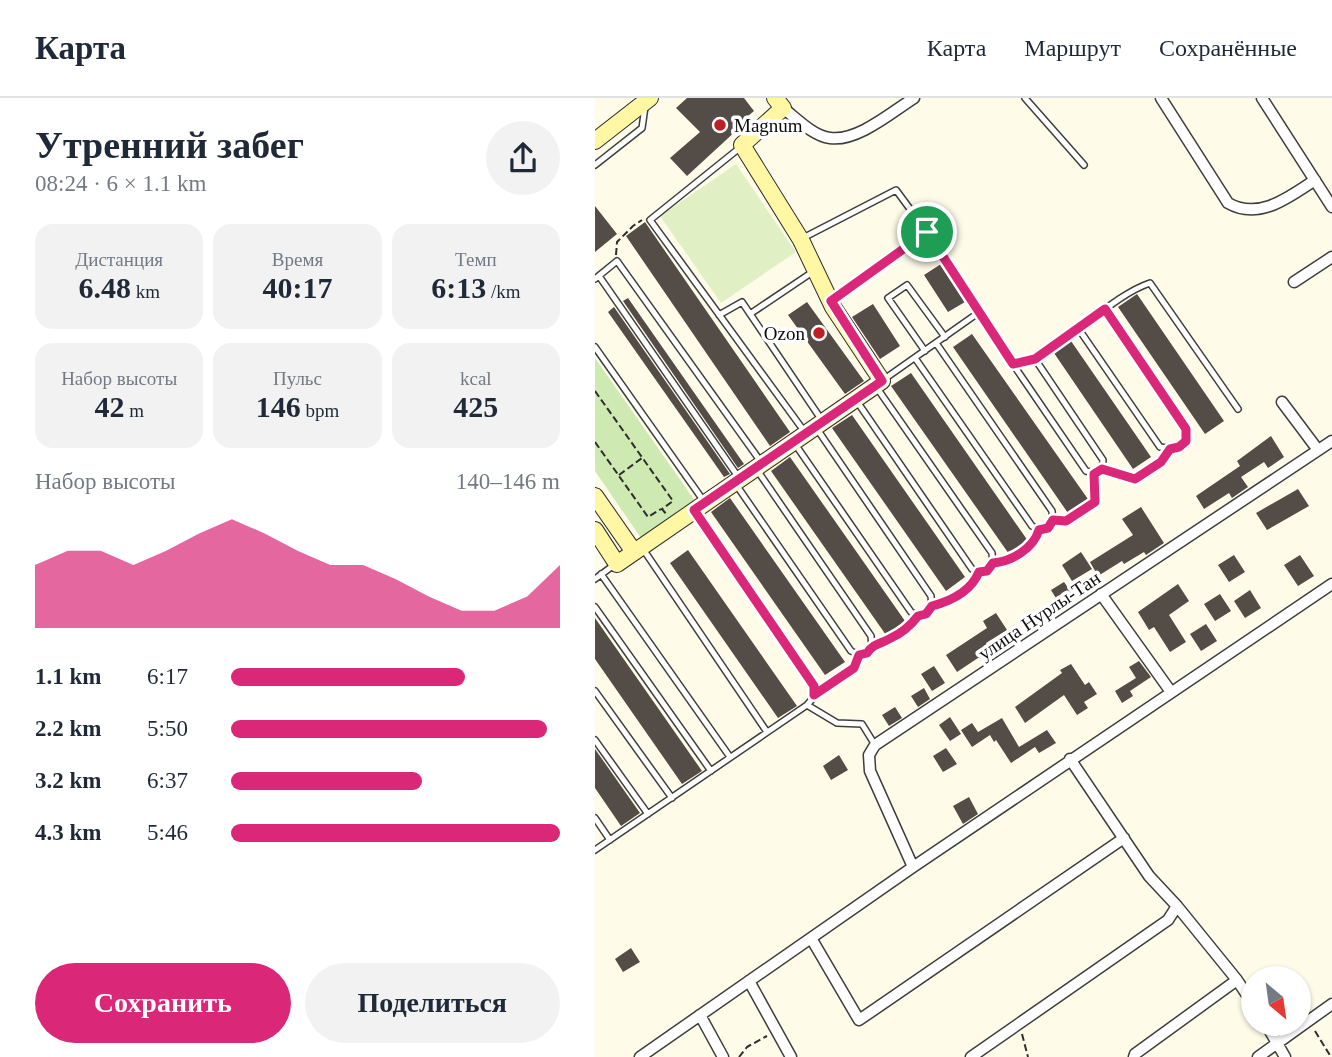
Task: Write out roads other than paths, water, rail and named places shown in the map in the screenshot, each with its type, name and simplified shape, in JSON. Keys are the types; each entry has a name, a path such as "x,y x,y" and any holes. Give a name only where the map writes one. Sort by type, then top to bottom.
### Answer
{"street":[{"path":"595,530 617,564 878,383 831,301 801,240 742,145 779,103 817,133 831,139 854,135 868,129 914,98"},
{"path":"1161,98 1229,203 1240,210 1256,211 1268,208 1315,180"},
{"path":"1262,98 1332,207"},
{"path":"595,141 648,100"},
{"path":"1294,282 1332,257"},
{"path":"1282,402 1327,447"},
{"name":"улица Нурлы-Тан","path":"875,745 1327,447"},
{"path":"595,496 637,549"},
{"path":"640,1057 1070,759 1332,584"},
{"path":"1101,594 1171,692"},
{"path":"875,745 869,755 870,771 913,867"},
{"path":"1070,759 1149,876 1241,985"},
{"path":"811,938 859,1020 1124,838"},
{"path":"971,1057 1168,920 1177,906"},
{"path":"1134,1057 1237,979"},
{"path":"749,981 791,1057"},
{"path":"1258,1057 1332,1004"},
{"path":"700,1015 723,1057"},
{"path":"1274,1036 1285,1057"}],"lane":[{"path":"1025,98 1084,165"},
{"path":"595,165 642,128 648,100"},
{"path":"719,315 742,302 809,431 911,612 918,616 926,614 932,606 931,596 809,431 719,315 650,220 742,145"},
{"path":"801,240 896,190 927,232 978,313 1086,471 1094,474 1102,469 1103,460 1035,359"},
{"path":"831,301 927,232"},
{"path":"618,261 759,466 871,636 872,646 867,653 859,655 851,651 597,278 618,261"},
{"path":"750,314 816,269"},
{"path":"1013,364 1035,359 1105,309 1145,284 1152,283 1238,409"},
{"path":"925,351 888,298 907,285 945,337"},
{"path":"1078,328 1160,447 1179,447 1186,441 1186,429 1105,309"},
{"path":"856,399 972,569 987,571 993,563 992,553 878,383 978,313"},
{"path":"915,358 1032,526 1039,530 1048,528 1053,520 1052,511 936,343"},
{"path":"595,346 814,686 814,695 807,705 595,850"},
{"path":"637,549 767,732"},
{"path":"595,579 617,564"},
{"path":"601,575 730,757"},
{"path":"595,607 711,771"},
{"path":"595,691 672,797"},
{"path":"807,705 837,723 862,724 875,745"},
{"path":"595,740 647,814"},
{"path":"595,818 610,840"}],"place":[{"name":"Magnum","path":"720,125"},
{"name":"Ozon","path":"819,333"}]}
